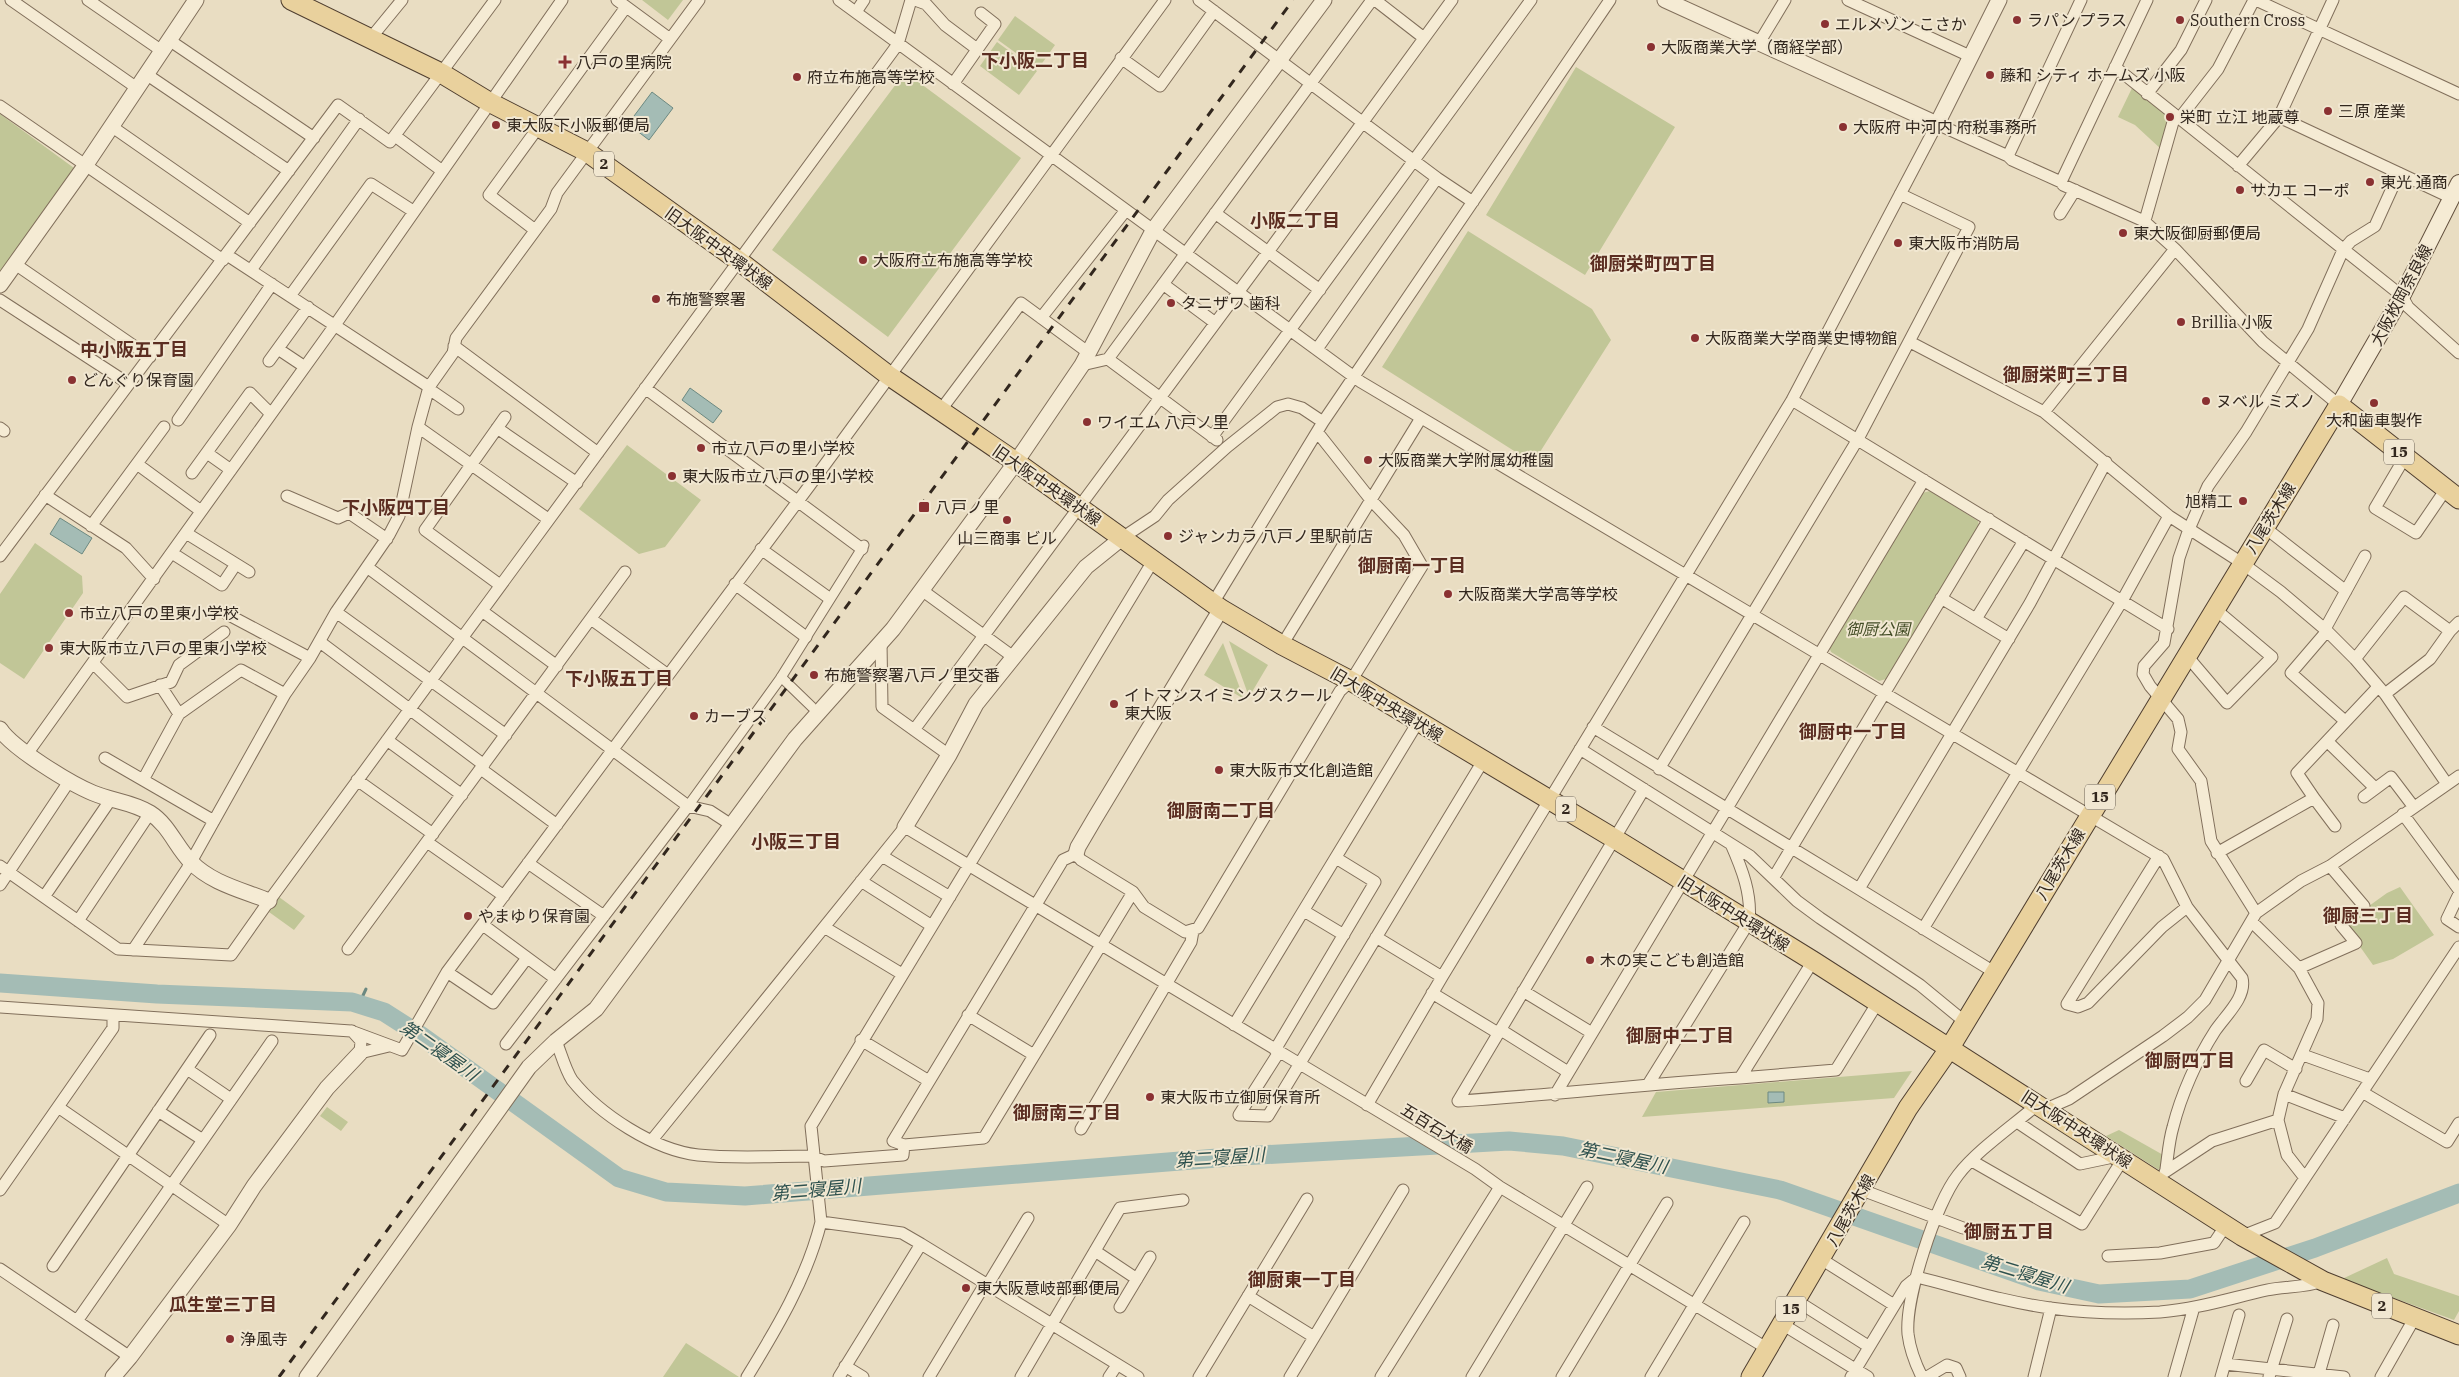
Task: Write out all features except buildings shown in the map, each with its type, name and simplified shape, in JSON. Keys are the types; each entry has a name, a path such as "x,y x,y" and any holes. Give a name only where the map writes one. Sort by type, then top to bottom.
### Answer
{"main road":[{"name":"旧大阪中央環状線","path":"291,0 441,74 489,102 587,152 739,261 888,376 1016,462 1079,509 1217,606 1282,645 1352,681 1483,761 1615,838 1813,961 2121,1157 2162,1175 2226,1225 2245,1237 2315,1277 2414,1319 2458,1332"},
{"name":"大阪枚岡奈良線","path":"2339,405 2402,296 2459,182"},
{"name":"15","path":"2339,405 2453,494"},
{"name":"八尾茨木線","path":"1751,1377 1862,1190 1908,1108 1949,1049 1994,972 2188,656 2242,562 2339,405"}],"street":[{"path":"11,0 136,88"},
{"path":"88,0 166,45 314,138"},
{"path":"0,285 85,166 196,0"},
{"path":"370,39 402,0"},
{"path":"0,556 4,542 45,495 225,258 338,105 390,142 495,0"},
{"path":"27,754 335,325 441,170 562,0"},
{"path":"134,950 191,862 285,694 320,642 336,612 387,539 399,516 418,428 429,388 453,353 456,338 551,209 557,193 700,0"},
{"path":"839,0 1353,376 2164,859 2187,907 2242,978 2244,985 2240,996 2215,1032 2197,1064 2172,1127 2162,1175"},
{"path":"856,12 864,0"},
{"path":"4,869 118,949 231,955 386,740 898,44 913,0 929,2 945,25 978,49"},
{"path":"360,1053 396,1048 447,972 612,751 1164,0"},
{"path":"1199,0 1473,202"},
{"path":"307,1377 529,1066 556,1041 596,1009 733,826 795,739 881,642 923,591 1016,462 1086,359 1154,230 1324,0"},
{"path":"1108,359 1311,82 1374,0 1424,38"},
{"path":"914,730 1079,509 1214,322 1268,252 1452,0"},
{"path":"1212,436 1532,0"},
{"path":"1133,892 984,1138 904,1145 893,1141 1063,860 1076,854 1078,847 1320,427 1610,0"},
{"path":"1665,0 2008,156 2075,190 2144,221 2175,249 2263,342 2339,405"},
{"path":"1759,43 1785,0"},
{"path":"1848,0 1972,57"},
{"path":"1367,1106 1432,993 1550,800 1684,574 1792,400 1972,57 1999,0"},
{"path":"2008,156 2081,0"},
{"path":"2061,182 2146,0"},
{"path":"2147,94 2181,50 2206,0"},
{"path":"2144,221 2177,117 2218,69 2255,0 2459,94"},
{"path":"2238,166 2279,117 2333,0"},
{"path":"535,230 488,195 538,126 621,3 670,39"},
{"path":"1121,58 1160,86 1214,11"},
{"path":"953,84 995,24 981,13"},
{"path":"2116,67 2147,94 2402,296 2408,307 2459,353"},
{"path":"146,74 289,171"},
{"path":"0,106 85,166 225,258 250,270 308,307 458,409"},
{"path":"2279,117 2452,198"},
{"path":"250,270 359,120"},
{"path":"111,126 250,224"},
{"path":"395,136 441,170"},
{"path":"2305,1178 2287,1155 2278,1120 2284,1094 2303,1055 2317,1019 2318,1003 2299,968 2254,917 2217,853 2211,841 2201,781 2178,749 2181,732 2178,719 2161,700 2143,674 2144,666 2164,643 2168,629 2179,558 2188,529 2208,486 2246,432 2308,329 2343,250 2351,241 2375,226 2399,173"},
{"path":"1317,349 1438,178"},
{"path":"290,296 372,184 413,211"},
{"path":"2060,214 2075,190"},
{"path":"1659,769 1858,440 1969,227 1900,194"},
{"path":"1041,318 1126,210"},
{"path":"1215,213 1320,290"},
{"path":"2044,412 2175,249"},
{"path":"15,264 150,357"},
{"path":"178,420 272,284"},
{"path":"1164,284 1214,322"},
{"path":"0,300 129,384"},
{"path":"940,411 1021,303 1041,318 1086,359 1108,359 1227,446"},
{"path":"269,361 308,307"},
{"path":"1910,342 2044,412 2169,516 2242,562 2326,630 2355,659 2381,691 2447,784"},
{"path":"454,346 598,453"},
{"path":"278,348 305,367"},
{"path":"506,1044 688,806 781,677 829,598 863,547 645,388"},
{"path":"192,473 250,393 271,414"},
{"path":"1792,400 2168,629"},
{"path":"652,1140 905,827 949,755 976,704 1012,656 1086,567 1122,538 1155,516 1168,500 1227,446 1277,407 1288,404 1302,408 1320,427 1371,500 1404,535 1422,566 1352,681 1340,691 1198,928 1185,932 1144,907 1133,892 1081,860 1076,854"},
{"path":"500,586 425,530 505,417"},
{"path":"1282,645 1421,418"},
{"path":"92,526 164,427"},
{"path":"418,428 548,519"},
{"path":"497,428 576,483"},
{"path":"207,453 231,470"},
{"path":"2405,457 2375,508 2416,533 2453,494"},
{"path":"1859,889 2009,639 2054,561 2106,462"},
{"path":"137,464 201,511"},
{"path":"1555,1095 1924,480"},
{"path":"45,495 126,548 154,579"},
{"path":"287,496 338,518 349,513 387,539"},
{"path":"1924,929 2122,601 2169,516"},
{"path":"1774,877 1989,519"},
{"path":"2264,527 2346,591"},
{"path":"186,532 249,572"},
{"path":"1976,619 2024,541"},
{"path":"761,549 829,598"},
{"path":"172,553 222,586 236,564"},
{"path":"2345,721 2291,674 2326,630 2365,556"},
{"path":"747,1377 778,1326 804,1274 821,1222 811,1126 861,1040 950,898 1153,561"},
{"path":"366,567 688,806 710,811 733,826"},
{"path":"348,949 625,572"},
{"path":"735,584 806,637"},
{"path":"923,591 1012,656"},
{"path":"2355,659 2404,597 2450,631"},
{"path":"1941,598 2009,639"},
{"path":"2188,656 2226,703 2272,657 2215,609"},
{"path":"482,611 557,666"},
{"path":"336,612 506,735"},
{"path":"227,614 310,658"},
{"path":"591,620 668,675"},
{"path":"2335,826 2297,773 2345,721 2381,691 2430,659 2450,631 2459,622"},
{"path":"93,663 127,697 171,682 180,665 224,632"},
{"path":"320,642 557,825"},
{"path":"881,642 882,707 949,755"},
{"path":"143,780 179,714 241,670 285,694"},
{"path":"781,677 812,707"},
{"path":"160,686 179,714"},
{"path":"1234,1026 1418,722"},
{"path":"1593,728 1994,972"},
{"path":"0,729 4,736 27,754 70,780 94,793 138,806 150,813 167,829 191,862 215,880 269,900"},
{"path":"386,740 462,795"},
{"path":"2327,741 2376,788"},
{"path":"1580,749 1730,843 1774,877 1797,901 1920,985 1965,1022"},
{"path":"105,758 214,821"},
{"path":"1336,858 1374,882 1240,1115 1268,1116 1483,761"},
{"path":"2364,797 2391,776 2413,806"},
{"path":"1922,1377 1912,1357 1908,1332 1912,1297 1935,1219 1946,1192 1958,1174 2017,1122 2042,1107 2069,1099 2163,1036 2205,1000 2254,917 2301,881 2330,866 2413,806 2459,776"},
{"path":"0,885 4,869 70,780"},
{"path":"357,780 504,896"},
{"path":"1644,789 1458,1101 1555,1095 1650,1084 1836,1070 1878,1002"},
{"path":"2217,853 2314,798"},
{"path":"44,897 111,799"},
{"path":"78,921 150,813"},
{"path":"2403,814 2459,890"},
{"name":"五百石大橋","path":"905,827 1165,985 1475,1169 1500,1187 1768,1349"},
{"path":"1650,1084 1749,922 1750,910 1747,888 1742,870 1730,843"},
{"path":"882,856 950,898"},
{"path":"2159,856 2067,1004 2078,1007 2088,1003 2162,927 2187,907"},
{"path":"528,863 604,916"},
{"path":"2330,866 2364,906"},
{"path":"861,881 932,926"},
{"path":"2459,894 2447,919 2459,927"},
{"path":"1304,911 1344,935"},
{"path":"483,924 556,979"},
{"path":"2299,968 2356,943 2341,925"},
{"path":"824,927 902,974"},
{"path":"1081,1129 1191,942 1193,931"},
{"path":"1376,937 1442,977"},
{"path":"2245,1237 2275,1223 2459,947"},
{"path":"447,972 493,1003 527,958"},
{"path":"1740,1078 1813,961"},
{"path":"1523,991 1592,1033"},
{"path":"1432,993 1568,1072"},
{"path":"0,1007 351,1031 396,1048"},
{"path":"968,1015 1034,1055"},
{"path":"0,1190 113,1028 113,1016"},
{"path":"113,1377 229,1225 254,1186 327,1088 360,1053 361,1041 351,1031"},
{"path":"53,1266 210,1035"},
{"path":"861,1040 929,1081"},
{"path":"77,1321 272,1041"},
{"path":"556,1041 571,1078 597,1106 627,1127 667,1147 696,1155 814,1162 903,1155 904,1145"},
{"path":"2246,1082 2264,1050 2296,1070"},
{"path":"2303,1055 2370,1079"},
{"path":"187,1068 231,1099"},
{"path":"2362,1092 2447,1142 2459,1123"},
{"path":"2284,1094 2345,1118"},
{"path":"58,1108 229,1225"},
{"path":"158,1110 203,1140"},
{"path":"2162,1175 2212,1141 2278,1120"},
{"path":"2017,1122 2080,1164 2121,1157"},
{"path":"1972,1161 2082,1224 2121,1157"},
{"path":"1381,1377 1500,1187"},
{"path":"1472,1377 1587,1187"},
{"path":"1290,1377 1403,1190"},
{"path":"1862,1190 1963,1228"},
{"path":"1199,1377 1307,1199"},
{"path":"1021,1377 1120,1208 1183,1200"},
{"path":"1562,1377 1667,1204"},
{"path":"929,1377 1028,1218"},
{"path":"821,1222 902,1232 1138,1377"},
{"path":"1651,1377 1744,1222"},
{"path":"2108,1256 2160,1253 2214,1243 2226,1225"},
{"path":"839,1377 921,1244"},
{"path":"1095,1251 1137,1279"},
{"path":"1120,1307 1150,1257"},
{"path":"1821,1259 1894,1305"},
{"path":"0,1269 130,1357"},
{"path":"1853,1373 1906,1286 1917,1277"},
{"path":"1917,1277 2051,1308 2117,1312 2161,1312 2194,1307 2269,1289 2308,1287 2315,1277"},
{"path":"1248,1296 1314,1338"},
{"path":"1796,1300 1868,1346"},
{"path":"2174,1377 2194,1307"},
{"path":"2034,1377 2051,1308"},
{"path":"2221,1377 2239,1315"},
{"path":"2270,1373 2287,1319"},
{"path":"2381,1377 2414,1319"},
{"path":"1782,1324 1853,1373 1868,1377"},
{"path":"2319,1375 2333,1325"},
{"path":"2225,1364 2270,1373 2344,1377"},
{"path":"1109,1377 1116,1365"},
{"path":"1926,1377 1947,1365 1956,1368 1960,1377"},
{"path":"845,1366 864,1377"}],"green space":[{"path":"642,0 683,0 668,20"},
{"path":"1015,16 1055,45 1038,69 998,40"},
{"path":"997,42 1037,71 1019,95 980,66"},
{"path":"1576,67 1675,127 1585,275 1486,215"},
{"path":"905,72 1021,158 888,337 772,250"},
{"path":"2133,86 2172,117 2162,150 2135,125 2118,117"},
{"path":"0,114 74,168 0,275"},
{"path":"1468,231 1592,309 1611,340 1533,463 1382,367"},
{"path":"627,445 701,500 665,547 639,554 579,509"},
{"name":"御厨公園","path":"1930,491 1978,521 1979,526 1886,679 1879,681 1831,652 1829,647 1922,493"},
{"path":"35,543 82,576 83,593 24,679 0,663 0,594"},
{"path":"1229,641 1268,665 1249,697"},
{"path":"1223,643 1244,699 1204,675"},
{"path":"2400,887 2434,935 2393,959 2373,965 2344,924 2387,893"},
{"path":"279,897 305,916 294,930 269,912"},
{"path":"1912,1071 1894,1098 1642,1117 1656,1092"},
{"path":"327,1107 348,1122 341,1131 320,1116"},
{"path":"2119,1130 2165,1156 2159,1170 2106,1136"},
{"path":"2387,1258 2394,1274 2459,1296 2459,1311 2454,1320 2342,1279"},
{"path":"686,1343 739,1377 663,1377"}],"water":[{"path":"652,92 673,108 649,140 628,124"},
{"path":"690,388 722,411 713,423 682,400"},
{"path":"60,518 92,538 82,554 50,534"},
{"path":"1768,1092 1784,1092 1784,1102 1768,1103"}],"waterway":[{"name":"第二寝屋川","path":"0,983 157,994 352,1002 384,1012 420,1035 619,1178 666,1192 745,1196 1242,1156 1509,1141 1563,1146 1780,1190 2039,1281 2099,1294 2190,1289 2315,1248 2459,1193"},
{"path":"359,1004 366,989"}],"railway":[{"path":"279,1377 1293,0"}],"place":[{"name":"ラパン プラス","path":"2017,20"},
{"name":"Southern Cross","path":"2180,20"},
{"name":"エルメゾン こさか","path":"1825,24"},
{"name":"大阪商業大学（商経学部）","path":"1651,47"},
{"name":"八戸の里病院","path":"565,62"},
{"name":"藤和 シティ ホームズ 小阪","path":"1990,75"},
{"name":"府立布施高等学校","path":"797,77"},
{"name":"三原 産業","path":"2328,111"},
{"name":"栄町 立江 地蔵尊","path":"2170,117"},
{"name":"東大阪下小阪郵便局","path":"496,125"},
{"name":"大阪府 中河内 府税事務所","path":"1843,127"},
{"name":"東光 通商","path":"2370,182"},
{"name":"サカエ コーポ","path":"2240,190"},
{"name":"東大阪御厨郵便局","path":"2123,233"},
{"name":"東大阪市消防局","path":"1898,243"},
{"name":"大阪府立布施高等学校","path":"863,260"},
{"name":"布施警察署","path":"656,299"},
{"name":"タニザワ 歯科","path":"1171,303"},
{"name":"Brillia 小阪","path":"2181,322"},
{"name":"大阪商業大学商業史博物館","path":"1695,338"},
{"name":"どんぐり保育園","path":"72,380"},
{"name":"ヌベル ミズノ","path":"2206,401"},
{"name":"大和歯車製作","path":"2374,403"},
{"name":"ワイエム 八戸ノ里","path":"1087,422"},
{"name":"市立八戸の里小学校","path":"701,448"},
{"name":"大阪商業大学附属幼稚園","path":"1368,460"},
{"name":"東大阪市立八戸の里小学校","path":"672,476"},
{"name":"旭精工","path":"2243,501"},
{"name":"八戸ノ里","path":"924,507"},
{"name":"山三商事 ビル","path":"1007,520"},
{"name":"ジャンカラ 八戸ノ里駅前店","path":"1168,536"},
{"name":"大阪商業大学高等学校","path":"1448,594"},
{"name":"市立八戸の里東小学校","path":"69,613"},
{"name":"東大阪市立八戸の里東小学校","path":"49,648"},
{"name":"布施警察署八戸ノ里交番","path":"814,675"},
{"name":"イトマンスイミングスクール 東大阪","path":"1114,704"},
{"name":"カーブス","path":"694,716"},
{"name":"東大阪市文化創造館","path":"1219,770"},
{"name":"やまゆり保育園","path":"468,916"},
{"name":"木の実こども創造館","path":"1590,960"},
{"name":"東大阪市立御厨保育所","path":"1150,1097"},
{"name":"東大阪意岐部郵便局","path":"966,1288"},
{"name":"浄風寺","path":"230,1339"}],"district":[{"name":"下小阪二丁目","path":"1035,61"},
{"name":"小阪二丁目","path":"1295,221"},
{"name":"御厨栄町四丁目","path":"1653,264"},
{"name":"中小阪五丁目","path":"134,350"},
{"name":"御厨栄町三丁目","path":"2066,375"},
{"name":"下小阪四丁目","path":"396,508"},
{"name":"御厨南一丁目","path":"1412,566"},
{"name":"下小阪五丁目","path":"619,679"},
{"name":"御厨中一丁目","path":"1853,732"},
{"name":"御厨南二丁目","path":"1221,811"},
{"name":"小阪三丁目","path":"796,842"},
{"name":"御厨三丁目","path":"2368,916"},
{"name":"御厨中二丁目","path":"1680,1036"},
{"name":"御厨四丁目","path":"2190,1061"},
{"name":"御厨南三丁目","path":"1067,1113"},
{"name":"御厨五丁目","path":"2009,1232"},
{"name":"御厨東一丁目","path":"1302,1280"},
{"name":"瓜生堂三丁目","path":"223,1305"}]}
